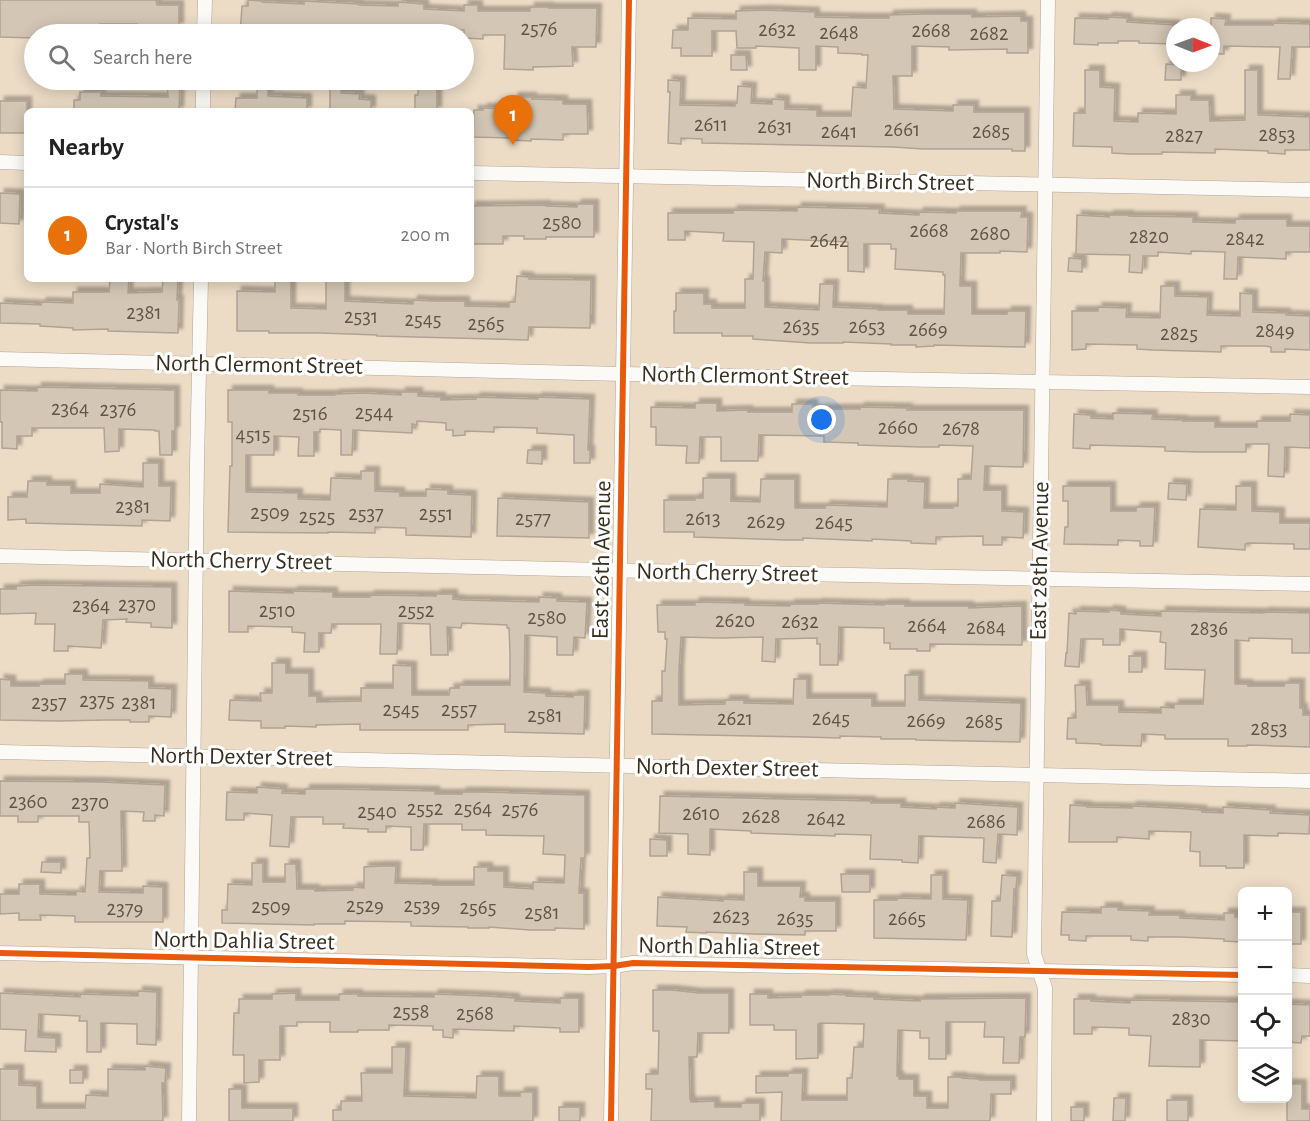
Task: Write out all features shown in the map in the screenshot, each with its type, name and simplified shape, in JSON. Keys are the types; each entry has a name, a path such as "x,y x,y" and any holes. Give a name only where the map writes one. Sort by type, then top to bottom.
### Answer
{"street":[{"path":"204,24 205,0"},
{"name":"East 26th Avenue","path":"611,1121 629,0"},
{"name":"East 28th Avenue","path":"1044,1121 1045,988 1034,954 1048,0"},
{"path":"203,90 203,108"},
{"path":"0,162 24,163"},
{"name":"North Birch Street","path":"474,173 1310,190"},
{"path":"189,1121 201,282"},
{"name":"North Clermont Street","path":"0,359 1310,387"},
{"name":"North Cherry Street","path":"0,556 1310,584"},
{"name":"North Dexter Street","path":"0,752 1310,781"},
{"name":"North Dahlia Street","path":"0,953 589,967 633,963 1238,975"},
{"path":"1292,975 1310,976"}],"building":[{"path":"0,0 156,0 157,5 179,5 179,24 24,24 24,38 0,37"},
{"path":"248,0 398,6 398,2 424,4 424,9 464,11 464,5 478,5 478,11 530,11 530,7 597,8 596,47 572,47 573,66 533,67 533,70 504,69 505,35 483,35 483,39 474,39 474,24 241,24 242,6 248,6"},
{"path":"736,11 815,12 815,17 889,18 889,15 925,14 972,14 972,17 1021,16 1021,21 1028,21 1028,53 1007,53 1007,49 949,50 949,47 912,46 912,76 893,76 894,109 953,111 953,105 974,105 974,112 1025,112 1025,151 702,143 702,139 681,138 681,144 668,143 670,92 668,92 668,80 681,81 680,105 735,106 738,86 752,87 751,103 772,104 772,99 785,100 785,109 817,110 817,116 851,116 853,87 866,88 868,55 838,53 838,47 816,46 816,70 799,70 799,48 756,46 756,48 737,48 736,31 712,31 712,56 681,56 681,48 672,48 673,30 688,30 688,18 736,19"},
{"path":"1108,17 1127,18 1127,22 1166,24 1166,44 1118,41 1118,43 1098,43 1098,45 1074,44 1075,18 1108,19"},
{"path":"1220,19 1226,19 1225,25 1310,24 1310,47 1292,47 1290,79 1278,79 1280,47 1224,46 1224,54 1220,54"},
{"path":"731,55 746,55 747,70 731,70"},
{"path":"1166,64 1166,72 1181,72 1181,80 1165,80"},
{"path":"1085,70 1100,70 1100,87 1115,88 1114,121 1138,122 1138,113 1176,114 1176,95 1191,95 1191,100 1209,100 1210,121 1245,120 1245,70 1258,70 1258,115 1310,117 1310,150 1285,150 1285,154 1215,149 1215,153 1130,154 1112,153 1112,147 1073,146 1074,113 1085,113"},
{"path":"168,90 180,90 179,108 74,108 74,100 80,100 80,92 101,92 101,96 168,97"},
{"path":"257,90 268,90 268,96 307,98 307,108 235,108 236,98 257,98"},
{"path":"330,90 360,94 359,99 371,100 371,108 330,108"},
{"path":"418,90 437,90 437,108 415,108 415,95 418,95"},
{"path":"514,97 563,100 563,104 587,104 588,134 563,134 563,140 531,139 531,141 474,137 474,110 513,109"},
{"path":"0,101 27,101 27,108 24,108 24,133 0,133"},
{"path":"0,193 20,194 19,224 0,223"},
{"path":"577,204 594,204 594,237 524,239 524,236 503,236 503,244 474,244 474,206 577,207"},
{"path":"797,207 880,209 879,213 919,215 919,212 1022,211 1021,217 1028,217 1027,252 961,253 960,286 972,286 972,314 1007,314 1007,311 1026,311 1025,347 934,345 916,347 916,345 843,342 811,343 753,339 753,336 722,336 722,333 674,333 676,293 704,293 704,304 712,304 712,308 745,308 745,279 753,279 754,242 723,241 724,233 685,231 685,240 668,240 668,213 733,213 733,210 797,211","holes":["782,239 848,242 848,271 864,272 864,244 891,244 891,249 896,249 895,269 943,272 945,275 944,314 908,314 908,310 833,307 834,284 820,284 819,310 765,307 765,281 763,281 765,252 782,253"]},
{"path":"1077,215 1193,217 1193,222 1235,223 1235,219 1287,219 1287,226 1310,226 1310,252 1286,252 1286,259 1238,257 1237,279 1224,279 1225,252 1191,251 1191,254 1158,252 1158,256 1143,256 1142,273 1129,272 1130,255 1076,254"},
{"path":"1069,258 1082,259 1082,272 1068,271"},
{"path":"517,276 529,277 529,279 591,280 590,328 529,327 528,340 237,331 237,291 275,292 275,282 291,282 291,308 326,309 326,282 345,282 345,301 413,304 413,300 465,301 465,306 509,307 509,302 515,302"},
{"path":"110,282 129,282 128,293 162,292 163,282 178,282 178,333 108,331 108,329 73,330 73,328 40,326 40,324 0,323 0,303 41,305 42,302 73,303 73,292 109,292"},
{"path":"1161,286 1175,286 1175,296 1208,297 1207,315 1240,316 1240,293 1253,294 1253,312 1310,316 1310,350 1285,349 1285,352 1271,352 1271,347 1265,346 1221,346 1221,352 1153,350 1137,349 1137,345 1086,344 1086,349 1072,350 1072,311 1098,311 1098,307 1127,308 1126,317 1160,318"},
{"path":"37,387 175,390 175,431 172,431 172,455 160,455 159,431 155,430 119,429 119,451 105,452 104,428 32,428 32,436 17,436 17,449 2,448 0,390 37,391"},
{"path":"228,390 269,390 269,393 298,393 298,395 364,393 401,395 401,392 418,392 418,396 441,397 441,400 476,399 476,397 590,399 588,450 590,450 590,463 574,463 574,435 537,433 537,428 494,427 494,432 465,431 465,435 453,436 453,430 446,430 446,423 417,421 417,425 412,424 412,433 353,430 352,455 341,455 341,430 320,429 320,432 314,432 314,456 298,456 299,437 274,436 274,455 246,455 246,492 298,493 298,499 330,500 331,478 361,479 361,471 375,471 375,491 400,492 400,496 426,496 426,489 448,490 448,494 472,495 471,537 406,535 406,528 375,527 375,533 228,532 232,422 228,422"},
{"path":"695,403 717,403 717,411 748,410 748,412 792,412 792,404 813,404 813,409 860,409 860,407 908,408 907,410 1024,410 1023,467 985,466 984,490 1002,490 1002,511 1024,512 1023,538 1002,537 1002,545 983,545 983,536 936,537 936,544 872,539 872,541 694,537 694,532 664,532 664,500 703,498 703,478 731,478 731,501 760,502 761,479 795,479 795,508 825,508 826,505 887,507 888,479 908,479 908,481 925,482 924,508 953,508 953,506 958,506 958,479 971,479 973,446 858,445 858,443 824,442 824,436 759,435 758,461 721,461 721,437 700,437 699,463 686,463 687,446 656,445 656,427 651,427 651,407 695,408"},
{"path":"1113,413 1153,414 1152,419 1215,421 1215,427 1257,427 1257,421 1290,421 1290,414 1310,415 1310,448 1285,447 1284,477 1268,476 1269,444 1246,444 1246,452 1165,451 1165,447 1090,445 1090,449 1073,448 1074,414 1091,415 1091,418 1113,419"},
{"path":"528,450 542,450 542,464 527,463"},
{"path":"143,463 159,463 159,486 171,486 170,521 142,520 142,526 26,523 26,519 8,520 8,497 27,497 28,481 47,481 47,485 71,485 71,493 100,493 100,484 143,487"},
{"path":"1169,483 1187,484 1186,500 1168,499"},
{"path":"1063,486 1111,486 1111,511 1136,511 1136,507 1155,507 1153,546 1140,546 1140,541 1118,540 1118,545 1064,544 1065,527 1068,527 1068,501 1063,501"},
{"path":"1236,486 1252,486 1252,511 1280,512 1280,523 1310,523 1310,549 1294,549 1294,544 1248,543 1245,544 1245,550 1198,547 1200,509 1236,510"},
{"path":"498,498 589,502 589,538 497,536"},
{"path":"16,586 172,587 172,628 151,627 151,623 126,622 127,619 103,620 101,648 68,646 68,651 54,651 55,624 35,624 36,613 0,614 0,589 16,589"},
{"path":"229,591 333,592 333,597 453,594 453,599 462,600 539,602 539,597 557,598 557,601 587,602 585,638 574,637 573,655 557,655 557,637 525,635 524,692 546,693 546,696 585,695 584,734 505,732 505,724 468,725 468,730 360,730 360,724 261,728 261,721 229,720 230,700 261,701 260,693 272,693 272,663 286,663 286,673 309,673 309,696 317,696 317,702 361,701 361,688 393,688 393,665 412,666 412,695 449,695 450,688 459,688 459,685 510,685 510,654 507,625 462,623 461,628 447,627 448,655 431,655 430,624 398,623 397,654 380,654 381,624 332,624 331,633 319,633 319,652 304,652 305,633 292,632 292,627 248,626 248,632 229,632"},
{"path":"695,602 790,606 790,604 818,603 969,606 969,608 1022,606 1022,645 930,644 930,651 890,649 890,643 884,643 884,628 839,627 838,665 820,665 820,644 817,644 817,638 776,639 775,662 762,661 763,637 681,637 679,669 679,705 725,704 725,700 744,700 744,703 793,704 794,679 807,679 807,698 872,698 872,706 905,706 905,675 919,675 919,700 1021,703 1020,742 840,736 840,738 652,734 652,701 662,701 662,671 665,671 667,639 665,639 665,632 658,632 657,605 695,605"},
{"path":"1109,610 1121,611 1121,614 1161,616 1161,611 1310,613 1310,653 1292,653 1292,639 1235,640 1235,684 1284,686 1285,683 1300,683 1300,708 1303,708 1303,715 1310,715 1310,747 1228,746 1228,739 1165,739 1165,735 1142,734 1141,746 1076,743 1076,739 1067,739 1068,718 1076,718 1075,685 1086,685 1087,705 1119,705 1119,712 1161,713 1161,707 1174,708 1174,704 1203,704 1205,670 1165,669 1166,643 1160,642 1161,632 1120,629 1120,645 1103,645 1103,639 1081,639 1079,667 1065,666 1069,613 1076,614 1076,611 1109,612"},
{"path":"1129,656 1142,656 1142,672 1129,672"},
{"path":"65,674 83,674 83,680 149,681 149,688 172,689 171,717 149,716 149,722 0,720 0,679 11,680 11,686 65,684"},
{"path":"0,781 165,785 164,816 155,815 155,821 143,821 144,812 121,811 122,871 100,871 99,892 143,893 143,886 163,887 163,922 75,922 75,916 40,915 41,920 19,920 19,913 0,914 0,894 19,894 19,884 40,884 40,894 76,895 76,891 85,892 87,858 90,858 89,822 79,822 79,816 38,816 38,822 18,822 18,816 0,816"},
{"path":"257,787 283,789 282,793 305,794 305,789 335,789 435,791 435,794 483,792 585,795 585,858 581,858 579,893 584,893 584,929 530,930 411,926 411,922 345,921 345,924 314,925 222,923 222,910 227,910 228,884 252,885 252,863 263,863 263,882 285,882 285,864 296,864 297,889 315,889 315,891 364,888 364,867 381,866 396,866 395,883 474,885 474,867 488,867 488,871 504,871 504,887 533,889 533,882 564,883 565,855 543,854 544,836 486,835 486,830 462,830 462,824 424,824 423,850 411,850 411,827 386,826 386,832 368,832 368,829 343,828 344,824 323,824 323,817 291,817 289,847 270,846 272,815 244,813 244,820 226,820 227,792 257,793"},
{"path":"660,796 871,801 871,803 901,803 901,807 936,809 936,807 955,808 955,803 1018,807 1017,835 998,834 996,863 983,862 984,838 919,836 918,863 870,859 871,835 751,833 751,831 710,829 710,855 688,854 688,834 659,833"},
{"path":"1070,805 1174,808 1223,813 1223,807 1271,810 1270,813 1310,815 1309,834 1244,835 1244,868 1200,866 1200,852 1190,851 1191,832 1149,831 1149,839 1117,837 1117,842 1069,842"},
{"path":"650,839 667,840 667,856 650,856"},
{"path":"42,862 61,862 61,873 41,872"},
{"path":"744,872 758,872 758,886 801,886 800,897 805,897 805,901 836,901 836,931 805,931 805,935 706,933 686,932 687,927 657,926 658,897 744,900"},
{"path":"841,874 870,874 870,892 842,892"},
{"path":"931,875 943,875 943,899 968,900 966,940 874,938 874,900 931,899"},
{"path":"1002,875 1017,876 1016,889 1014,889 1012,937 991,936 992,901 1000,901"},
{"path":"1101,907 1118,907 1118,910 1150,911 1149,915 1180,915 1180,918 1224,920 1224,913 1235,913 1235,917 1238,918 1238,942 1180,937 1148,937 1148,941 1131,940 1131,936 1086,936 1086,941 1069,940 1069,935 1061,935 1062,912 1101,913"},
{"path":"1292,912 1301,912 1301,944 1292,944"},
{"path":"653,990 729,993 729,1033 698,1033 697,1057 689,1057 690,1099 691,1102 715,1101 715,1107 741,1107 741,1103 760,1103 760,1121 651,1121 652,1089 646,1089 646,1074 658,1074 659,1031 653,1031"},
{"path":"138,991 157,992 156,1045 137,1044 137,1024 101,1023 101,1052 87,1052 87,1021 79,1021 80,1016 39,1014 38,1037 56,1038 56,1052 25,1051 26,1030 0,1029 0,993 80,997 80,994 138,996"},
{"path":"296,993 296,1000 339,1000 339,994 486,996 515,998 515,1001 560,1003 560,998 579,998 579,1032 560,1032 560,1028 514,1026 514,1031 453,1029 453,1038 443,1037 443,1030 433,1030 433,1026 389,1025 389,1030 330,1032 330,1022 297,1022 297,1026 280,1026 280,1060 259,1060 259,1082 244,1083 244,1055 233,1055 234,1013 239,1013 239,999 272,999 272,994"},
{"path":"750,994 768,994 768,998 829,994 920,1001 920,999 1026,998 1025,1037 1020,1037 1019,1063 1003,1063 1004,1037 984,1037 985,1022 946,1022 946,1059 929,1059 929,1038 920,1038 920,1031 898,1030 897,1076 899,1079 914,1079 914,1096 927,1096 927,1108 948,1108 948,1077 1011,1080 1011,1094 991,1094 990,1121 781,1121 782,1092 756,1093 756,1076 788,1076 788,1073 803,1073 802,1100 847,1100 847,1078 852,1078 854,1047 863,1047 864,1024 818,1024 818,1058 796,1059 796,1030 774,1030 774,1025 750,1025"},
{"path":"1074,999 1130,1003 1130,1000 1238,1002 1238,1041 1200,1040 1200,1067 1149,1066 1151,1036 1129,1035 1129,1028 1092,1027 1092,1034 1074,1034"},
{"path":"1292,1004 1310,1005 1310,1036 1302,1036 1301,1043 1292,1042"},
{"path":"392,1047 406,1047 404,1096 476,1098 477,1076 499,1076 499,1096 520,1096 520,1092 533,1092 533,1121 333,1121 333,1110 341,1110 341,1101 362,1101 361,1073 392,1073"},
{"path":"145,1066 166,1068 165,1083 162,1083 163,1121 0,1121 0,1069 19,1069 19,1085 37,1086 37,1108 85,1108 86,1095 108,1096 108,1069 145,1070"},
{"path":"70,1070 83,1070 83,1083 70,1083"},
{"path":"1292,1084 1302,1084 1302,1109 1310,1109 1310,1121 1287,1121 1287,1103 1292,1103"},
{"path":"229,1089 242,1089 242,1108 293,1108 293,1121 229,1121"},
{"path":"1114,1098 1126,1098 1125,1121 1113,1121"},
{"path":"1167,1100 1188,1100 1188,1121 1167,1121"},
{"path":"559,1107 580,1107 580,1121 559,1121"},
{"path":"1071,1107 1084,1107 1084,1121 1071,1121"}],"cycle path":[{"path":"611,1121 629,0"},
{"path":"0,953 589,967 633,963 1238,975"}],"place":[{"name":"Crystal's","path":"513,145"}]}
